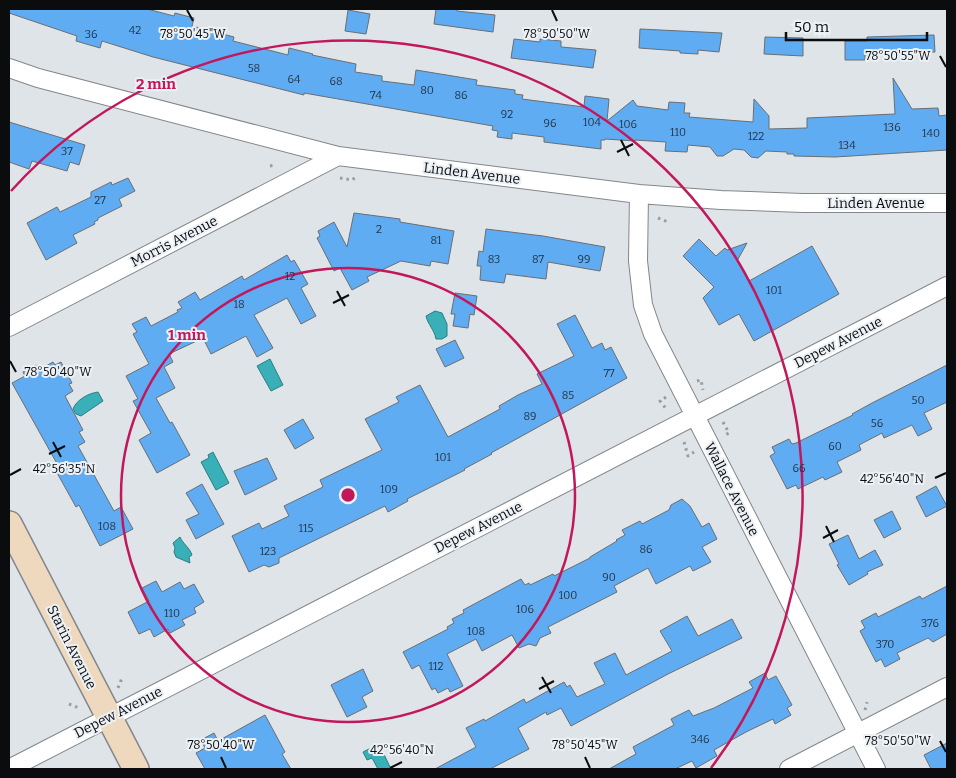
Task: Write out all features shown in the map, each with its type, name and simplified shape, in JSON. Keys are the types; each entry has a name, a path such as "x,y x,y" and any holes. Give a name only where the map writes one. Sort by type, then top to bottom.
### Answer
{"street":[{"name":"Linden Avenue","path":"9,68 38,78 338,156 639,194 785,202 947,203"},
{"name":"Morris Avenue","path":"9,327 338,156"},
{"name":"Wallace Avenue","path":"639,194 638,261 643,305 652,334 876,769"},
{"name":"Depew Avenue","path":"9,769 947,286"},
{"name":"Starin Avenue","path":"9,524 136,769"},
{"path":"789,769 947,688"}],"path":[{"path":"270,166 276,165"},
{"path":"340,178 352,180"},
{"path":"658,218 668,222"},
{"path":"701,380 704,392"},
{"path":"660,400 668,410"},
{"path":"723,422 729,433"},
{"path":"684,442 688,456"},
{"path":"118,688 122,678"},
{"path":"69,704 79,708"}],"water":[{"path":"435,311 442,313 447,324 447,336 442,339 436,339 426,316"},
{"path":"270,359 283,385 271,391 257,366"},
{"path":"98,392 103,401 81,416 76,414 73,409 80,400 87,395"},
{"path":"213,452 229,483 216,490 201,462 209,458 208,455"},
{"path":"180,537 192,555 189,557 190,563 176,557 174,552 173,543"},
{"path":"379,744 391,769 378,769 372,758 367,760 363,752"}],"building":[{"path":"9,9 147,9 174,16 175,13 194,18 192,26 234,37 233,41 288,55 289,48 356,64 355,72 382,76 382,81 414,85 416,70 477,80 476,85 515,90 515,94 523,95 522,99 584,107 585,96 609,99 607,121 633,100 637,106 668,110 669,102 685,103 684,113 690,113 689,117 753,122 754,99 769,116 769,129 807,128 807,118 895,114 893,78 912,109 938,108 939,116 947,115 947,150 835,157 794,156 794,154 787,154 787,152 766,151 758,158 751,157 744,150 734,149 723,156 717,156 710,147 688,145 687,152 665,151 666,142 605,139 601,140 601,149 544,142 544,137 512,133 512,139 497,137 498,131 492,130 493,126 304,93 304,95 153,57 102,41 100,48 76,41 77,36 9,13"},
{"path":"436,9 457,9 457,11 495,15 493,32 434,24"},
{"path":"348,10 370,14 366,34 345,31"},
{"path":"640,29 722,33 719,52 698,50 698,54 639,48"},
{"path":"934,35 935,52 865,55 865,60 845,60 845,41 867,41 867,37"},
{"path":"765,37 803,38 803,56 764,54"},
{"path":"514,39 540,42 540,39 561,41 561,47 596,50 593,68 511,58"},
{"path":"9,122 85,145 79,165 70,162 67,171 32,161 29,169 9,162"},
{"path":"128,178 135,191 119,199 122,206 98,218 94,222 95,224 73,235 77,243 46,260 27,223 57,207 60,212 91,197 91,192 111,182 112,185"},
{"path":"354,213 400,219 400,222 454,231 448,264 431,261 430,266 401,261 367,277 369,281 352,290 340,268 334,271 317,238 320,236 318,231 334,222 347,247"},
{"path":"486,229 543,236 605,247 600,271 548,262 546,279 506,274 504,283 480,280 481,266 477,266 479,251 483,252"},
{"path":"699,239 716,256 725,248 727,250 747,243 737,261 749,281 812,246 839,294 754,341 739,314 719,325 703,298 714,287 683,256"},
{"path":"287,255 291,262 294,260 308,284 301,288 316,316 301,324 287,298 254,315 273,348 257,357 246,336 211,354 203,338 169,354 173,362 164,367 175,388 156,398 190,455 157,473 139,440 151,433 133,401 138,399 126,376 149,364 133,334 137,332 132,324 146,317 151,326 178,312 177,310 182,308 178,302 195,292 200,300 242,276 244,280"},
{"path":"455,293 477,296 474,315 470,314 468,328 453,326 455,314 451,314"},
{"path":"575,315 592,348 602,343 605,350 611,347 627,378 491,453 465,470 407,499 408,501 388,512 385,506 279,558 279,563 269,567 264,565 249,572 232,536 259,523 262,529 289,516 284,506 323,487 320,480 382,450 365,419 399,402 396,397 420,385 448,437 500,409 499,406 518,395 542,384 537,374 574,356 557,324"},
{"path":"455,340 464,358 445,367 436,349"},
{"path":"53,362 55,365 61,362 72,383 69,384 73,391 65,396 83,430 79,432 85,442 78,446 114,511 121,507 133,529 100,546 79,505 76,507 56,471 60,469 12,383 25,376 23,372 36,365 39,370"},
{"path":"947,365 947,402 924,413 932,429 918,436 912,425 884,438 882,433 859,445 861,450 837,462 842,472 825,480 823,477 798,489 796,485 787,489 770,456 775,453 772,447 789,439 792,444 796,443"},
{"path":"303,419 314,438 295,449 284,430"},
{"path":"267,458 277,479 245,495 234,471"},
{"path":"202,484 224,524 196,539 186,520 199,514 186,493"},
{"path":"936,486 947,506 926,517 916,497"},
{"path":"682,499 690,506 702,527 709,523 717,539 702,547 711,562 693,571 690,566 656,584 648,568 614,586 617,592 548,627 551,633 540,638 536,646 529,644 519,648 512,635 482,651 476,639 447,654 463,686 450,692 448,688 438,693 435,688 432,690 419,665 412,669 403,652 448,629 447,627 454,623 452,619 464,613 463,610 521,579 525,585 529,583 530,585 553,574 554,576 590,558 625,535 622,530 640,521 642,524 669,510 671,505"},
{"path":"892,511 901,529 884,538 874,520"},
{"path":"848,535 859,559 875,550 883,565 867,572 868,574 849,585 837,565 839,564 829,544"},
{"path":"156,581 162,592 180,582 184,589 194,584 204,602 194,608 196,613 182,620 185,625 170,633 168,629 154,637 150,629 139,634 128,612 149,601 142,588"},
{"path":"947,586 947,634 933,642 928,638 897,653 900,659 885,667 881,659 876,662 860,631 865,628 861,621 876,613 878,617 920,596 922,599"},
{"path":"687,616 698,636 732,619 742,638 668,674 571,726 561,708 547,715 546,712 518,728 529,749 490,769 435,769 476,747 466,728 484,719 485,721 524,699 526,703 564,682 567,687 570,685 577,697 605,684 594,663 615,653 626,675 672,651 660,631"},
{"path":"363,669 373,691 362,697 367,707 347,717 331,685"},
{"path":"765,673 768,680 776,676 792,705 787,708 791,715 775,724 773,719 746,732 714,750 717,756 696,768 692,761 675,769 609,769 636,754 633,747 674,725 671,719 689,710 693,716 714,708 753,688 749,682"},
{"path":"265,715 285,752 282,754 291,769 205,769 196,753 205,748 201,740 214,733 218,741"},
{"path":"947,743 947,769 931,769 924,755"}]}
